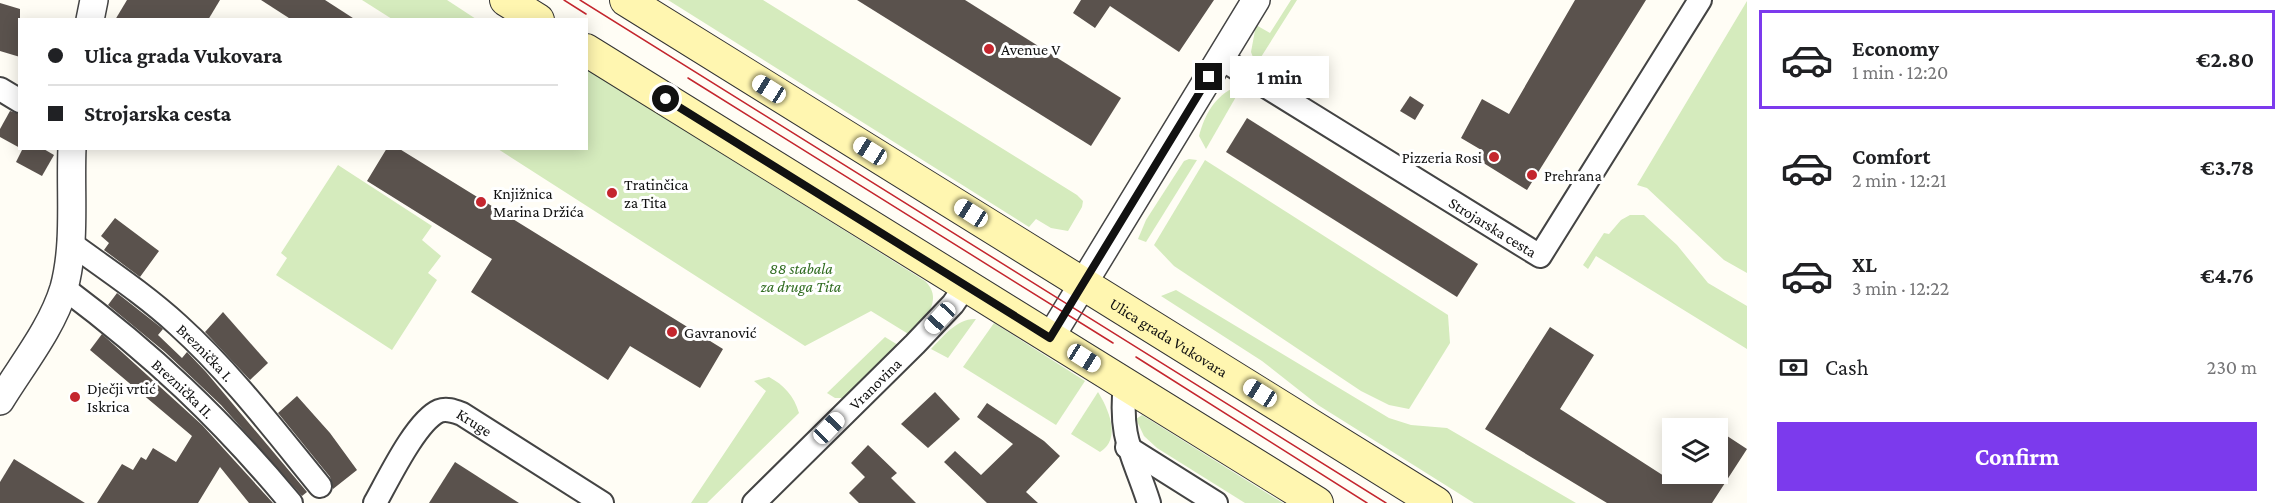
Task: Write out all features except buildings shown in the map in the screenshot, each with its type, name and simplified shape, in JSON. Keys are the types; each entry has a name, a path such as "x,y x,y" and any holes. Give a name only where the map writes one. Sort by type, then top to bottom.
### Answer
{"main road":[{"path":"507,0 535,18"},
{"name":"Ulica grada Vukovara","path":"626,0 1436,503"},
{"path":"588,51 1317,503"}],"street":[{"path":"90,18 94,0"},
{"path":"1050,338 1256,0"},
{"name":"Strojarska cesta","path":"1220,58 1540,256 1700,0"},
{"path":"0,89 18,100"},
{"path":"0,401 46,327 64,288 69,242 72,150"},
{"name":"Breznička I.","path":"69,242 162,310 198,344 250,400 320,486"},
{"name":"Vranovina","path":"754,503 915,344 953,304 966,285"},
{"name":"Breznička II.","path":"64,288 141,348 217,418 291,503"},
{"path":"1125,384 1122,415 1127,447 1149,503"},
{"name":"Kruge","path":"375,503 423,424 437,412 445,410 462,414 602,503"},
{"path":"1127,447 1216,503"}],"green space":[{"path":"362,0 447,0 474,18 390,18"},
{"path":"668,0 763,0 1077,195 1083,201 1082,207 1068,231 1051,228 1036,219 1029,227"},
{"path":"1291,0 1297,0 1256,65 1251,52 1256,25 1270,33"},
{"path":"1747,1 1747,273 1724,260 1647,188 1637,185"},
{"name":"88 stabala za druga Tita","path":"588,70 925,281 931,288 933,295 930,310 910,335 871,311 805,346 500,150 588,150"},
{"path":"1236,87 1241,88 1206,149 1199,136 1207,114 1222,95"},
{"path":"1197,160 1146,242 1138,239 1146,220 1184,161"},
{"path":"1205,160 1448,315 1450,343 1409,409 1389,405 1361,391 1174,266 1154,245"},
{"path":"338,165 432,226 422,240 441,256 428,273 437,280 392,350 276,275 287,258 281,253"},
{"path":"1630,215 1644,215 1677,245 1708,283 1747,306 1747,349 1596,256 1588,269 1583,265 1604,233 1609,234 1621,220"},
{"path":"1176,290 1389,418 1411,425 1447,428 1576,503 1474,503 1318,405 1262,361 1161,296"},
{"path":"976,319 948,358 931,349 963,321"},
{"path":"994,323 1085,381 1056,425 963,367"},
{"path":"885,337 898,345 848,398 835,398 827,393"},
{"path":"769,377 788,392 799,413 707,503 691,503 766,391 754,381"},
{"path":"1098,392 1106,406 1112,432 1107,446 1100,452 1071,434"},
{"path":"1142,415 1283,503 1245,503 1157,448 1144,436 1136,419"}],"tram line":[{"path":"564,0 586,14"},
{"path":"580,0 1386,503"},
{"path":"688,78 1113,343"},
{"path":"1136,357 1367,503"}],"place":[{"name":"Avenue V","path":"989,49"},
{"name":"Pizzeria Rosi","path":"1494,157"},
{"name":"Prehrana","path":"1532,175"},
{"name":"Tratinčica za Tita","path":"612,193"},
{"name":"Knjižnica Marina Držića","path":"481,202"},
{"name":"Gavranović","path":"672,332"},
{"name":"Dječji vrtić Iskrica","path":"75,397"}],"route":[{"path":"666,99 1050,338 1209,77"}]}
